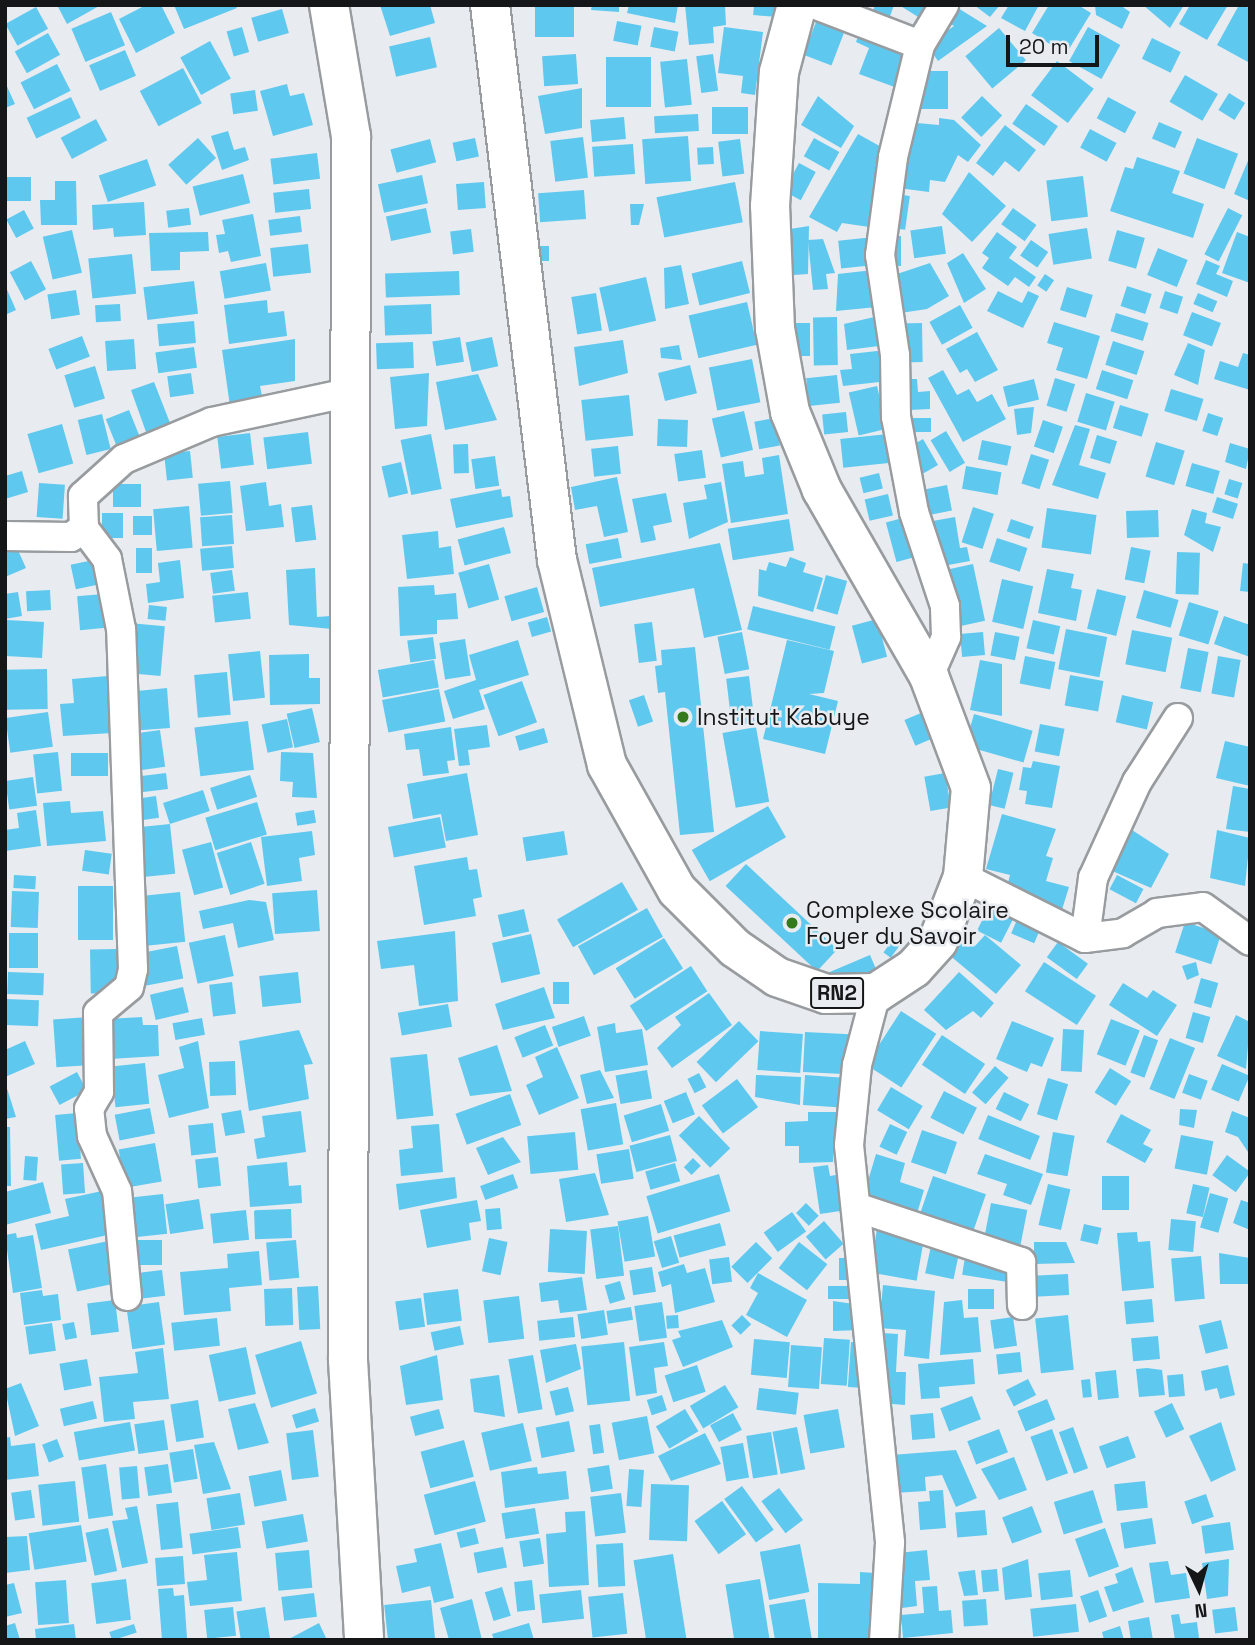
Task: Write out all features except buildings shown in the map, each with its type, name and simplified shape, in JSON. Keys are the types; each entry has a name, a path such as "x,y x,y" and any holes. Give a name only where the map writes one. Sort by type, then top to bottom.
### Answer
{"highway":[{"path":"329,5 351,136 347,393 348,1360 364,1640"},
{"name":"RN2","path":"490,5 557,561 607,765 677,890 735,948 777,977 826,993 876,993 914,968 938,941 963,877 971,788 929,676 822,490 790,412 775,329 770,205 779,72 797,5"}],"street":[{"path":"816,5 920,45"},
{"path":"929,676 946,637 944,606 914,512 896,417 895,355 880,255 893,158 920,45 944,5"},
{"path":"127,1296 117,1191 92,1136 89,1109 99,1092 98,1013 129,987 133,969 121,629 107,559 84,528 83,496 124,459 212,422 347,393"},
{"path":"5,537 71,537 84,528"},
{"path":"1085,938 1093,878 1137,782 1178,718"},
{"path":"963,877 1085,938 1123,933 1157,913 1203,907 1250,941"},
{"path":"876,993 857,1065 849,1145 859,1208 890,1544 884,1640"},
{"path":"859,1208 1021,1262 1022,1306"}],"place":[{"name":"Institut Kabuye","path":"683,717"},
{"name":"Complexe Scolaire Foyer du Savoir","path":"792,923"}]}
